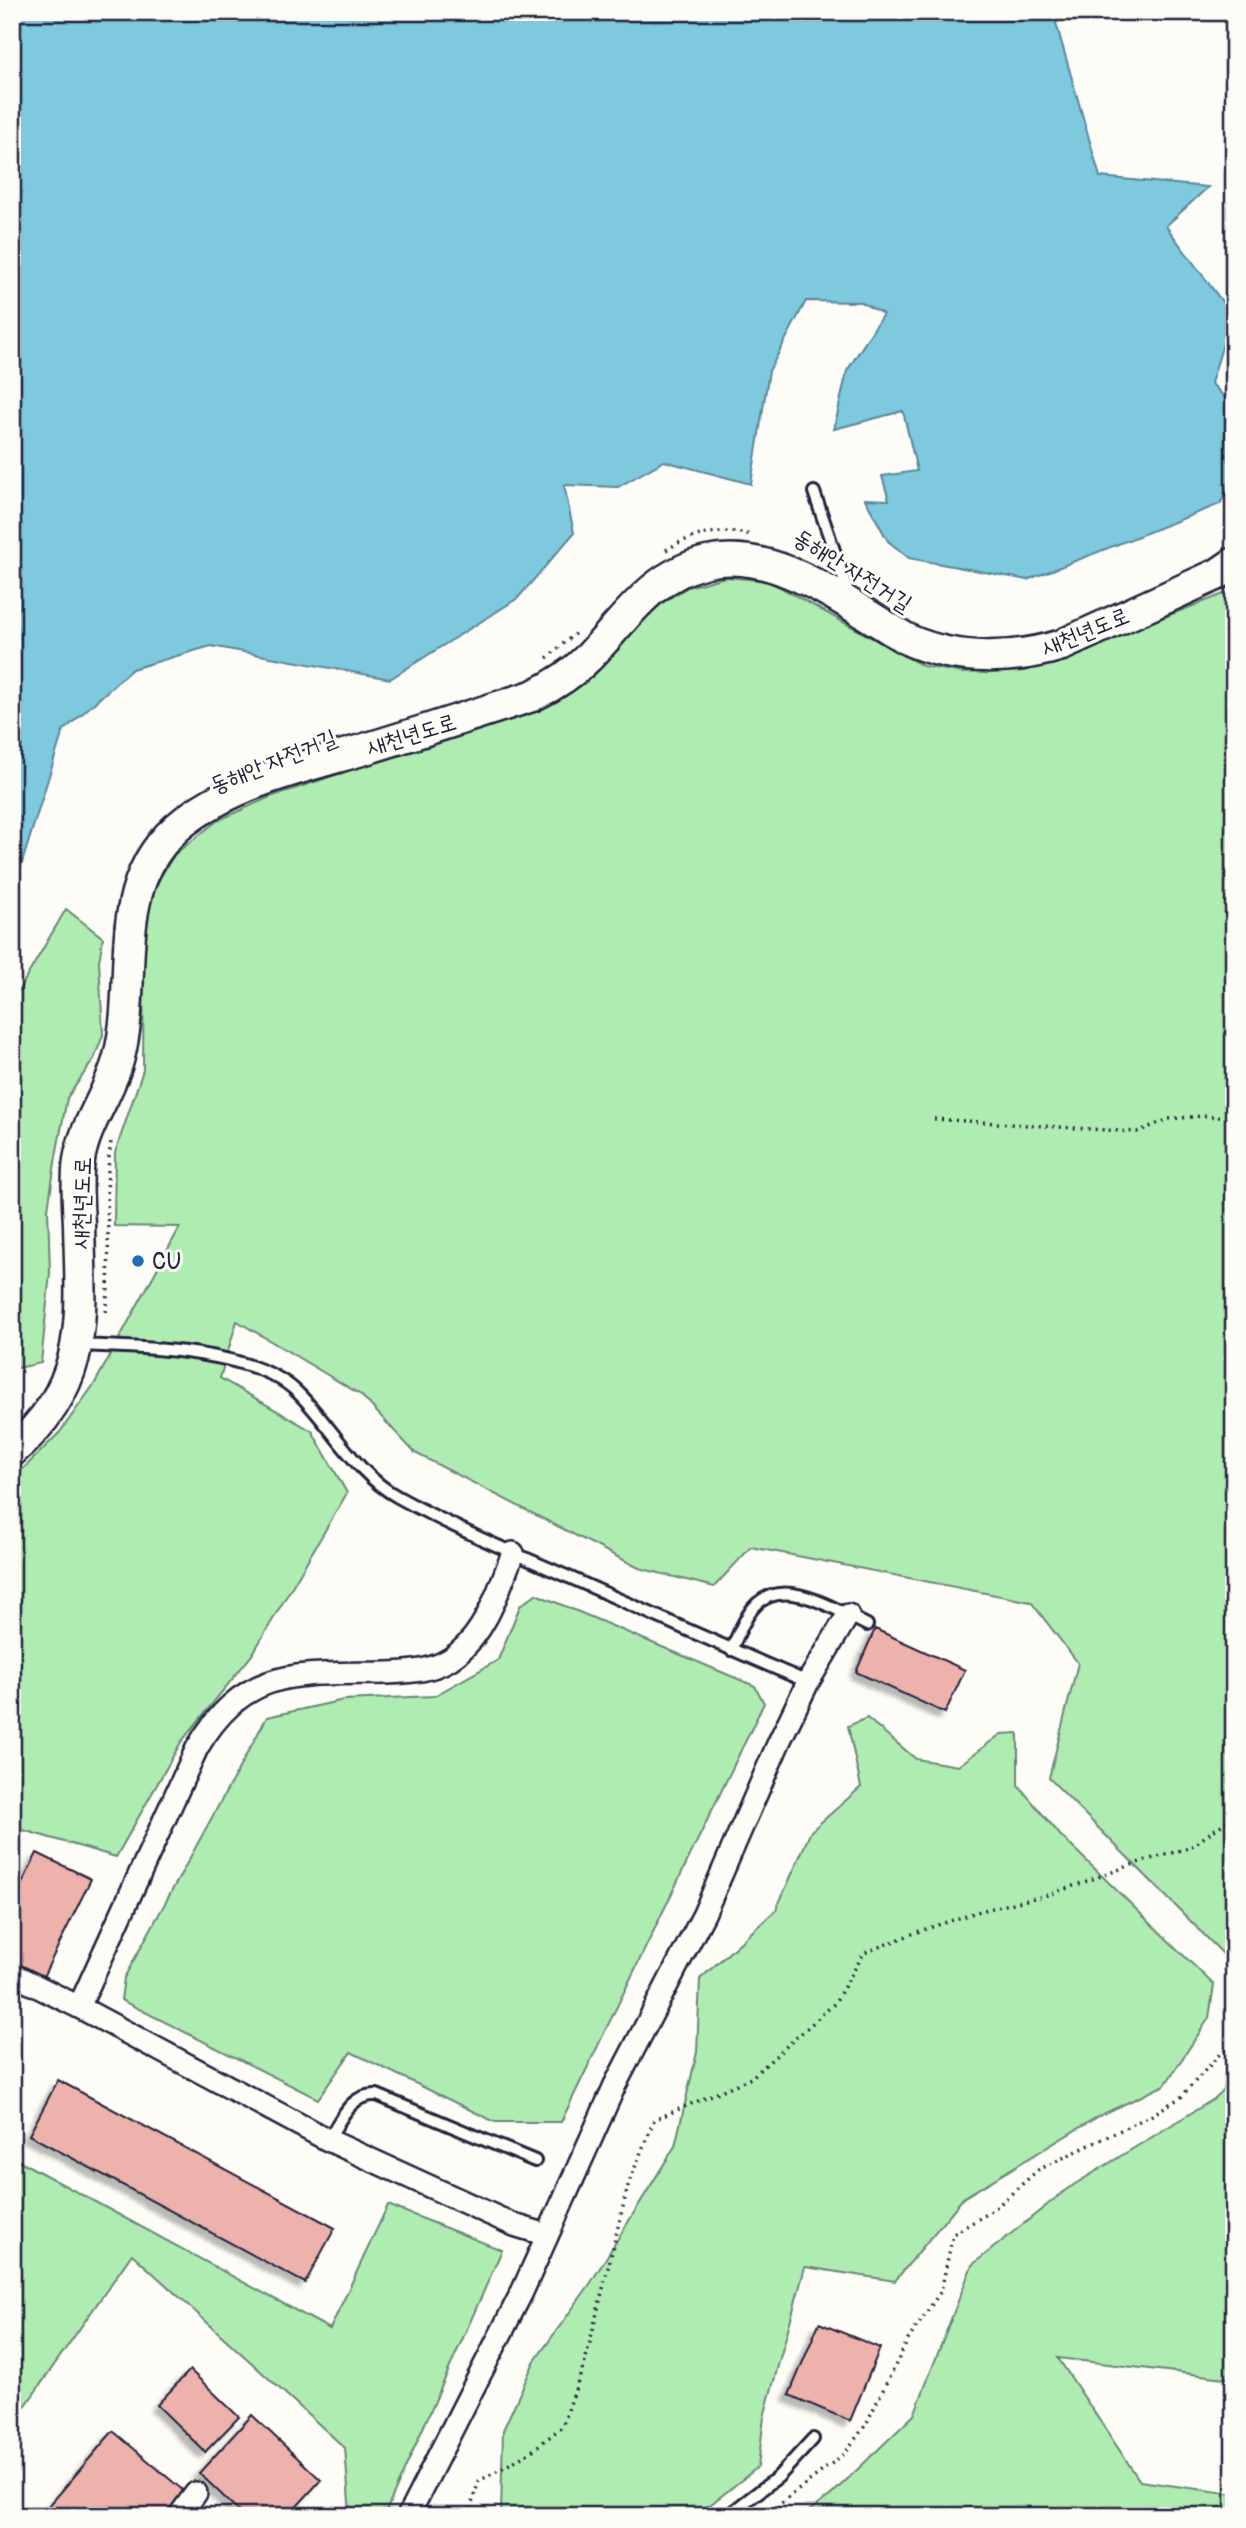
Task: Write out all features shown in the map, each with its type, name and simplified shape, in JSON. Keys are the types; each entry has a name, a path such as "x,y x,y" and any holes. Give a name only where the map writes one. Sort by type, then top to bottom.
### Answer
{"street":[{"name":"새천년도로","path":"12,1451 25,1440 59,1395 88,1345 80,1317 79,1160 97,1109 116,1070 123,1044 131,912 137,887 149,861 183,822 205,807 264,780 532,696 553,686 588,658 647,593 666,578 707,562 731,559 779,568 853,606 908,640 933,649 959,654 1013,655 1062,645 1218,574 1234,563"},
{"path":"79,2007 197,1748 219,1715 234,1700 254,1688 299,1675 412,1672 443,1664 456,1655 480,1629 490,1612 513,1553"},
{"path":"408,2516 522,2292 615,2085 704,1914 808,1682 848,1615"},
{"path":"12,1974 328,2140 514,2225 547,2235"},
{"path":"179,2516 196,2493"}],"lane":[{"path":"814,492 853,606"},
{"path":"88,1345 139,1347 201,1355 272,1373 297,1392 376,1483 397,1497 513,1553 808,1682"},
{"path":"732,1650 751,1610 772,1594 798,1594 867,1625"},
{"path":"328,2140 353,2102 368,2094 377,2095 535,2161"},
{"path":"727,2516 778,2477 813,2440"}],"path":[{"name":"동해안 자전거길","path":"659,554 679,541 698,534 719,531 757,537"},
{"path":"538,663 578,631"},
{"path":"934,1119 1137,1132 1169,1119 1202,1116 1234,1118"},
{"path":"88,1345 109,1288 106,1184 111,1140"},
{"path":"468,2516 479,2481 529,2454 562,2427 585,2362 629,2182 654,2120 751,2078 834,2004 864,1953 980,1911 1051,1894 1189,1848 1234,1816"},
{"path":"765,2516 844,2454 865,2426 908,2340 941,2291 953,2234 992,2211 1038,2170 1152,2115 1181,2097 1219,2055 1234,2045"}],"green space":[{"path":"725,577 769,581 923,666 963,673 1025,671 1234,590 1234,1965 1049,1778 1078,1663 1031,1602 751,1547 714,1587 639,1568 415,1453 361,1395 237,1321 220,1378 312,1431 347,1493 252,1655 181,1742 116,1857 23,1830 12,1849 12,1480 60,1432 95,1383 180,1227 114,1226 115,1153 143,1070 144,934 151,891 175,854 217,821 270,797 554,702 590,676 657,606 688,587"},
{"path":"66,909 103,938 99,961 103,1035 94,1059 67,1098 56,1156 48,1209 50,1273 41,1363 13,1369 12,1372 12,1002"},
{"path":"536,1594 755,1686 764,1703 561,2122 495,2122 351,2052 318,2099 121,2000 124,1978 267,1717 344,1700 434,1696 498,1660 520,1606"},
{"path":"867,1718 916,1759 958,1766 1001,1734 1018,1733 1018,1785 1060,1835 1214,1985 1209,2018 1165,2085 1099,2116 963,2198 895,2281 805,2267 764,2417 758,2467 696,2516 501,2516 503,2430 534,2362 590,2284 675,2146 697,2052 700,1979 776,1910 811,1831 861,1787 848,1726"},
{"path":"1234,2080 1234,2379 1058,2358 1140,2481 1234,2494 1234,2516 802,2516 831,2495 914,2415 972,2265 1067,2189 1214,2099"},
{"path":"12,2157 330,2329 388,2205 502,2250 384,2516 350,2516 345,2448 132,2254 12,2425"}],"water":[{"path":"12,12 1067,12 1056,23 1100,177 1208,187 1166,226 1232,315 1211,383 1234,407 1234,479 1220,504 1027,580 909,558 888,541 865,499 889,500 882,476 917,471 903,411 834,429 847,371 883,314 861,302 806,301 769,371 751,484 664,461 618,487 564,485 574,533 518,598 390,679 211,646 132,669 63,731 12,895"}],"building":[{"path":"875,1629 965,1670 945,1713 856,1672"},
{"path":"37,1853 91,1879 43,1977 12,1962 12,1904"},
{"path":"58,2080 335,2228 305,2283 29,2135"},
{"path":"819,2323 880,2348 850,2421 789,2395"},
{"path":"190,2370 239,2417 205,2452 157,2405"},
{"path":"252,2415 321,2480 288,2516 244,2516 199,2473"},
{"path":"113,2431 185,2492 165,2516 44,2516 42,2514"}],"place":[{"name":"CU","path":"138,1261"}]}
